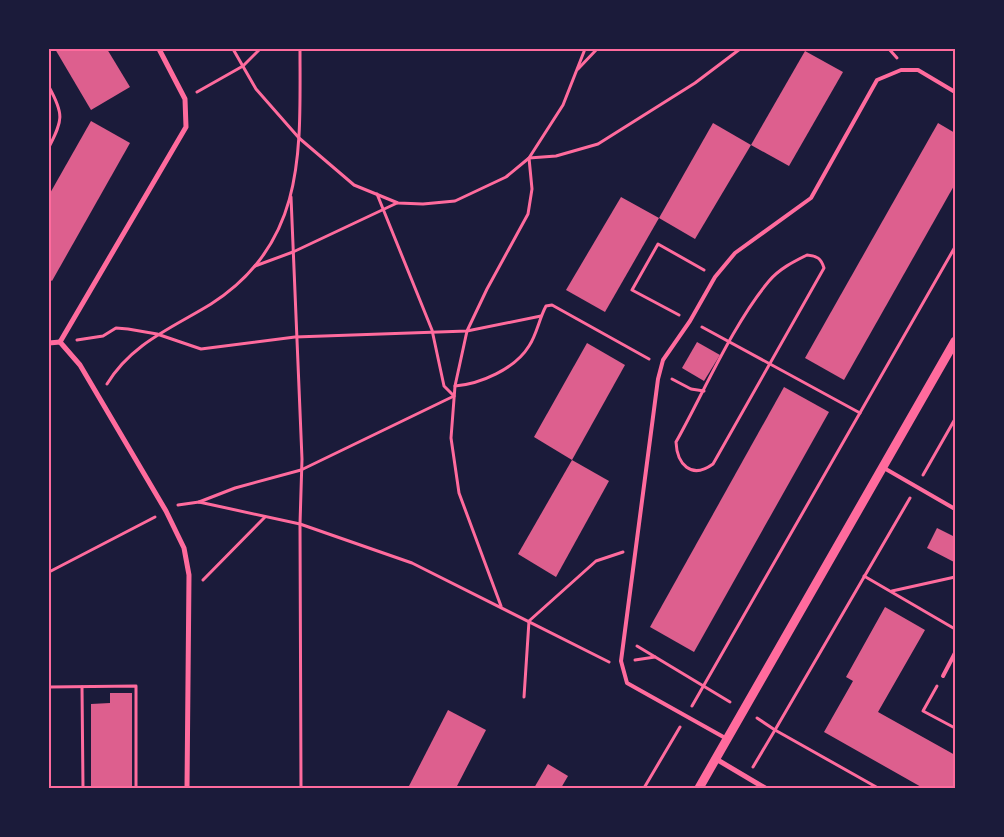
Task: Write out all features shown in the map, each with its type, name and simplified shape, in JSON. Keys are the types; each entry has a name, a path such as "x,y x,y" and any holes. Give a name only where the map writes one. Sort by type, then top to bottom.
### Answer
{"street":[{"path":"60,342 186,127 185,98 159,49"},
{"path":"699,788 884,468 955,341"},
{"path":"49,343 60,342"},
{"path":"60,342 80,365 166,511 184,548 189,575 187,788"},
{"path":"716,759 765,788"}],"lane":[{"path":"727,739 627,683 621,661 663,360 690,321 715,277 735,253 811,198 877,80 901,70 918,70 955,92"},
{"path":"884,468 955,509"},
{"path":"943,676 955,653"}],"path":[{"path":"233,49 256,89 299,138 354,185 398,202 455,202 506,178 529,158 563,105 585,49"},
{"path":"185,98 243,66 260,49"},
{"path":"300,49 299,138 291,197 301,470 301,788"},
{"path":"576,72 597,49"},
{"path":"529,158 556,156 598,144 696,83 740,49"},
{"path":"49,87 60,106 62,119 49,147"},
{"path":"502,606 460,493 451,438 455,386 467,331 487,289 528,214 532,188 529,158"},
{"path":"377,194 381,210 432,330 444,386 454,396"},
{"path":"99,397 116,369 139,346 210,304 242,281 254,267 281,226 291,197"},
{"path":"254,267 292,252 398,202"},
{"path":"715,277 658,244 632,290 860,413"},
{"path":"644,788 955,247"},
{"path":"807,255 815,256 822,261 824,268 712,464 698,471 690,470 683,464 677,452 676,442 731,342 745,314 770,280 790,263 807,255"},
{"path":"455,386 467,385 492,376 519,358 530,346 546,306 552,305 662,366 672,379 691,389 704,392"},
{"path":"60,342 103,336 116,328 157,334 201,349 295,337 432,330 467,331 541,316"},
{"path":"199,502 234,488 301,470 454,396"},
{"path":"747,778 955,419"},
{"path":"49,572 166,511 186,503 199,502 300,524 412,563 502,606 606,662 655,657"},
{"path":"189,593 266,516"},
{"path":"524,697 529,621 596,561 636,547"},
{"path":"864,576 955,629"},
{"path":"891,591 955,577"},
{"path":"624,638 775,730 878,788"},
{"path":"943,676 923,710 955,728"},
{"path":"49,687 136,686 136,788"},
{"path":"82,687 83,788"}],"building":[{"path":"55,49 107,49 130,87 91,110"},
{"path":"805,51 843,72 789,166 751,145"},
{"path":"91,121 130,143 52,281 49,279 49,195"},
{"path":"713,123 751,145 695,239 659,218"},
{"path":"938,123 955,133 955,184 844,380 805,358"},
{"path":"621,197 659,218 605,312 566,290"},
{"path":"697,342 720,355 704,381 682,368"},
{"path":"587,343 625,365 572,460 534,437"},
{"path":"784,387 829,412 694,652 650,627"},
{"path":"572,460 609,481 556,577 518,554"},
{"path":"937,528 955,537 954,562 927,548"},
{"path":"885,607 925,630 878,712 955,755 955,788 923,788 824,732 853,681 846,677"},
{"path":"110,693 132,693 132,788 91,788 91,704 110,703"},
{"path":"448,710 486,730 456,788 408,788"},
{"path":"548,764 568,776 561,788 534,788"}]}
